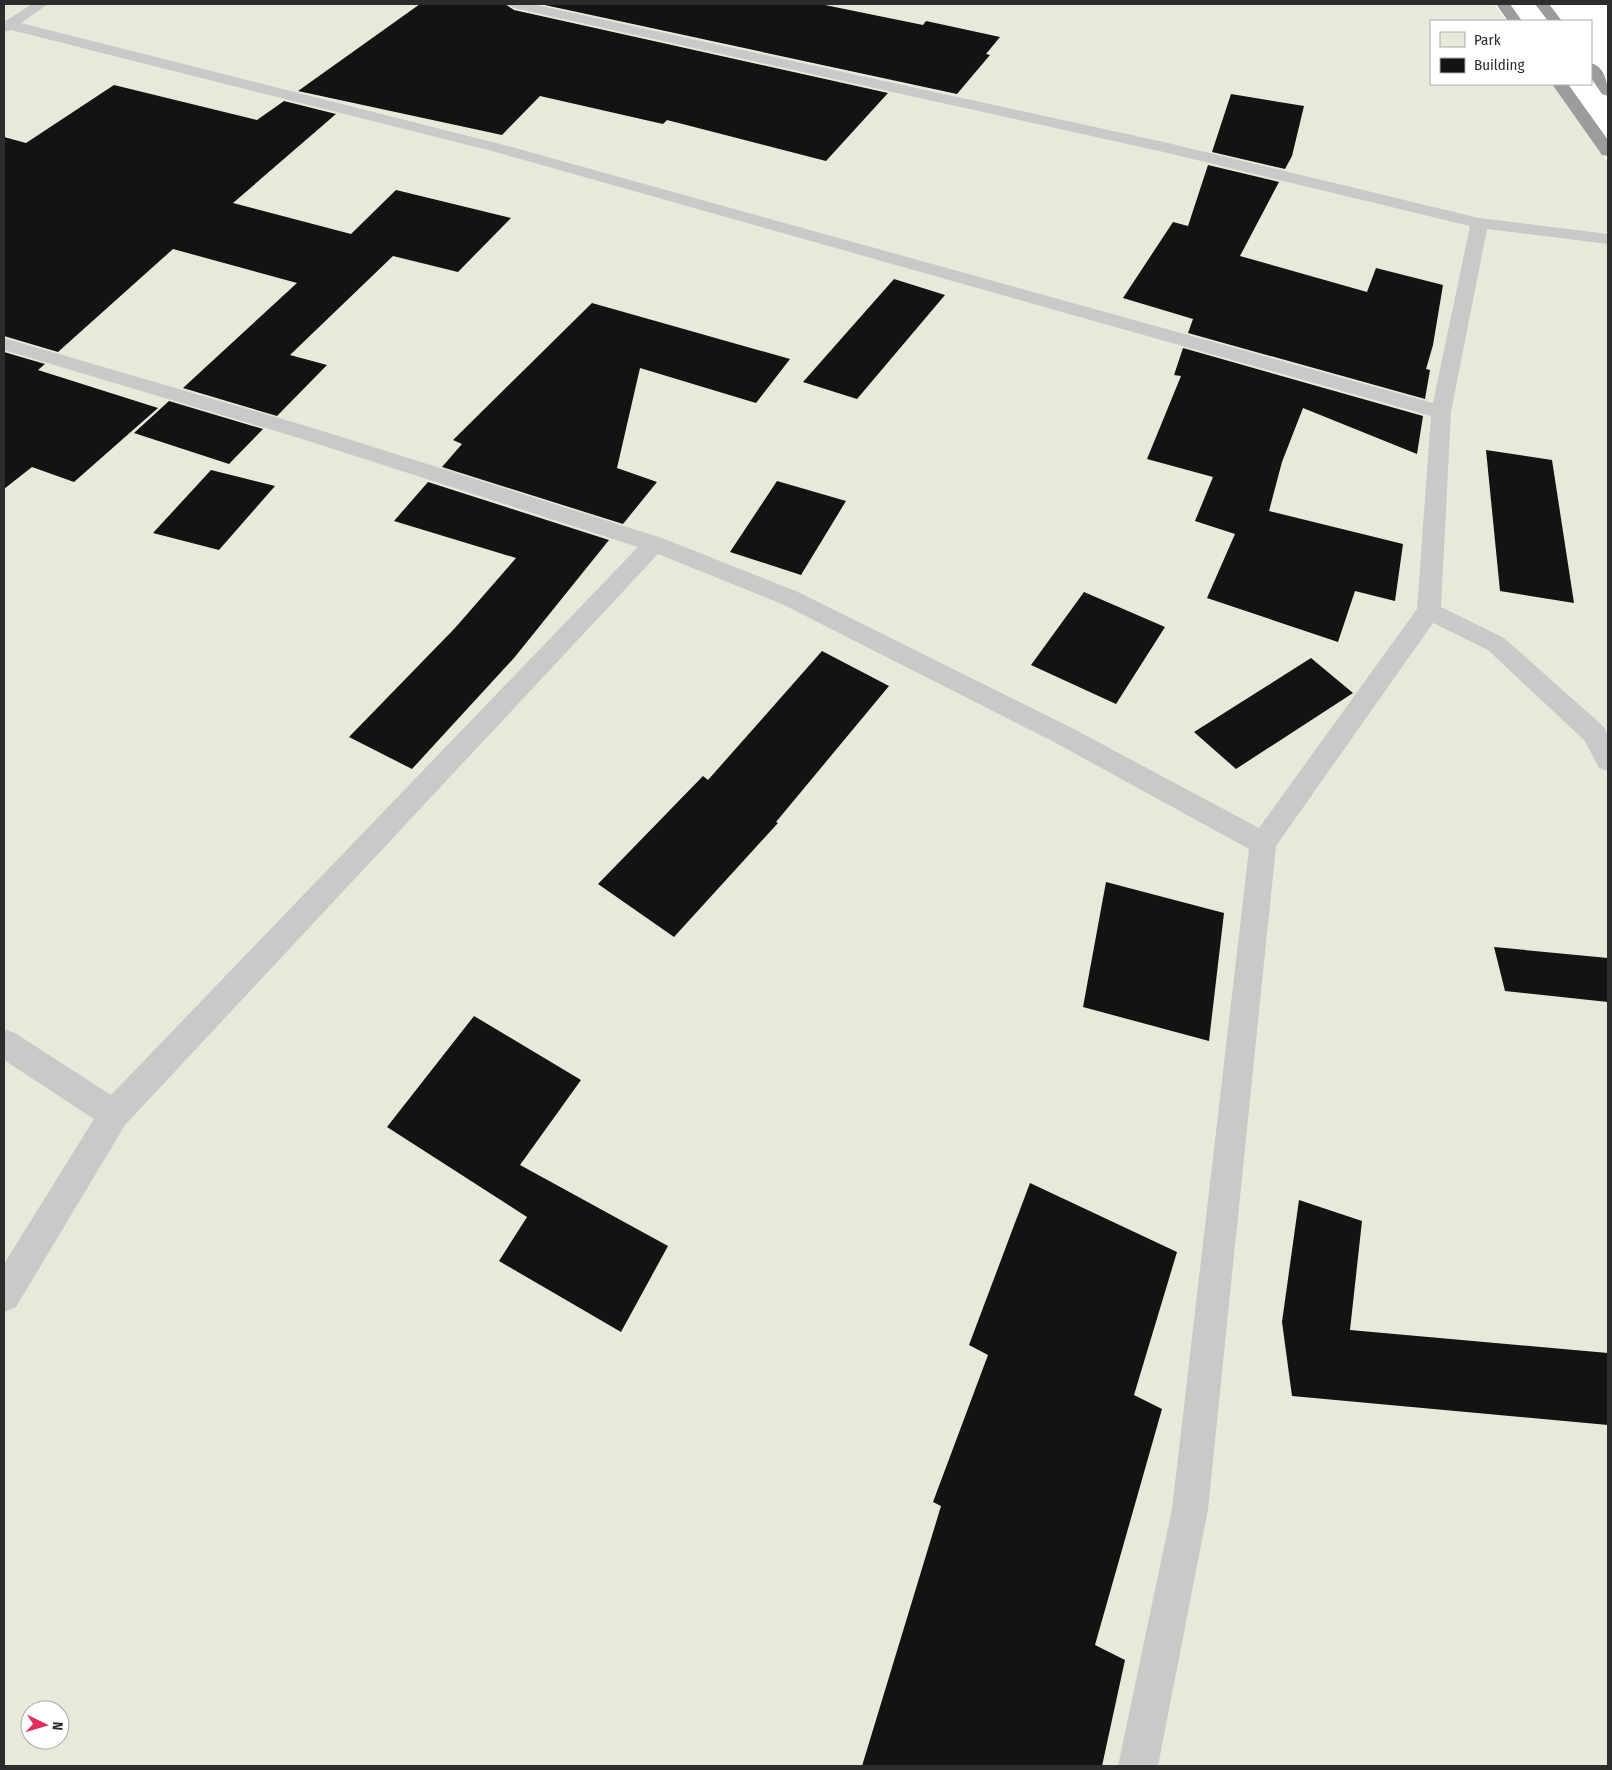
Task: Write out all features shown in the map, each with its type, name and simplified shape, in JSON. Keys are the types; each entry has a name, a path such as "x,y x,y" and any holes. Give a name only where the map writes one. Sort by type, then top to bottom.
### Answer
{"highway":[{"path":"1503,4 1514,20"},
{"path":"1542,4 1554,20"},
{"path":"1592,69 1608,91"},
{"path":"1561,85 1608,151"}],"lane":[{"path":"12,19 41,4"},
{"path":"514,4 1168,148 1479,223 1608,239"},
{"path":"12,19 223,77 498,148 1441,412"},
{"path":"1138,1766 1190,1509 1263,843 1429,611 1441,412 1479,223"},
{"path":"4,344 306,433 654,544 790,598 1063,735 1183,802 1263,843"},
{"path":"4,1295 114,1114 654,544"},
{"path":"1429,611 1496,644 1595,734 1608,761"},
{"path":"4,1043 114,1114"}],"green space":[{"path":"4,4 1494,4 1506,20 1430,20 1430,85 1553,85 1608,162 1608,1766 4,1766"}],"building":[{"path":"420,4 505,4 514,10 888,93 826,161 667,120 663,124 540,96 502,135 298,91"},
{"path":"540,4 820,4 923,25 926,21 1000,37 986,54 990,55 957,94"},
{"path":"114,85 257,120 284,101 336,114 233,203 351,234 396,190 511,218 458,272 393,256 290,355 327,365 277,416 183,388 297,283 173,249 58,352 4,336 4,137 26,143"},
{"path":"1231,94 1304,106 1292,156 1285,169 1212,152"},
{"path":"1208,165 1279,182 1240,256 1367,292 1376,268 1443,285 1433,345 1426,369 1430,370 1425,399 1188,333 1193,319 1123,298 1173,222 1188,226"},
{"path":"894,279 945,295 857,399 803,382"},
{"path":"592,303 790,359 756,403 640,368 617,468 657,482 623,524 442,467 462,444 453,440"},
{"path":"1183,348 1423,416 1417,454 1303,408 1282,462 1269,511 1403,544 1395,601 1355,591 1338,642 1207,598 1235,534 1195,521 1213,477 1147,459 1181,376 1174,375"},
{"path":"4,352 45,364 38,370 158,408 74,482 32,467 4,489"},
{"path":"169,401 263,429 229,464 134,433"},
{"path":"1486,450 1552,460 1574,603 1500,591"},
{"path":"211,470 275,486 219,550 153,533"},
{"path":"777,481 846,501 801,575 730,552"},
{"path":"428,482 609,540 514,658 412,769 349,737 455,628 516,558 394,521"},
{"path":"1084,592 1165,627 1116,704 1031,665"},
{"path":"822,651 889,686 776,822 778,823 674,937 598,884 703,776 708,780"},
{"path":"1311,658 1353,693 1236,769 1194,732"},
{"path":"1106,882 1224,913 1209,1041 1083,1007"},
{"path":"1494,947 1608,958 1608,1002 1505,991"},
{"path":"474,1016 581,1080 520,1165 668,1246 621,1332 499,1261 527,1217 387,1127"},
{"path":"1030,1183 1177,1252 1134,1395 1162,1409 1095,1645 1125,1660 1102,1766 862,1766 941,1506 933,1502 988,1355 969,1345"},
{"path":"1299,1200 1362,1221 1350,1330 1608,1353 1608,1425 1292,1396 1282,1322"}]}
